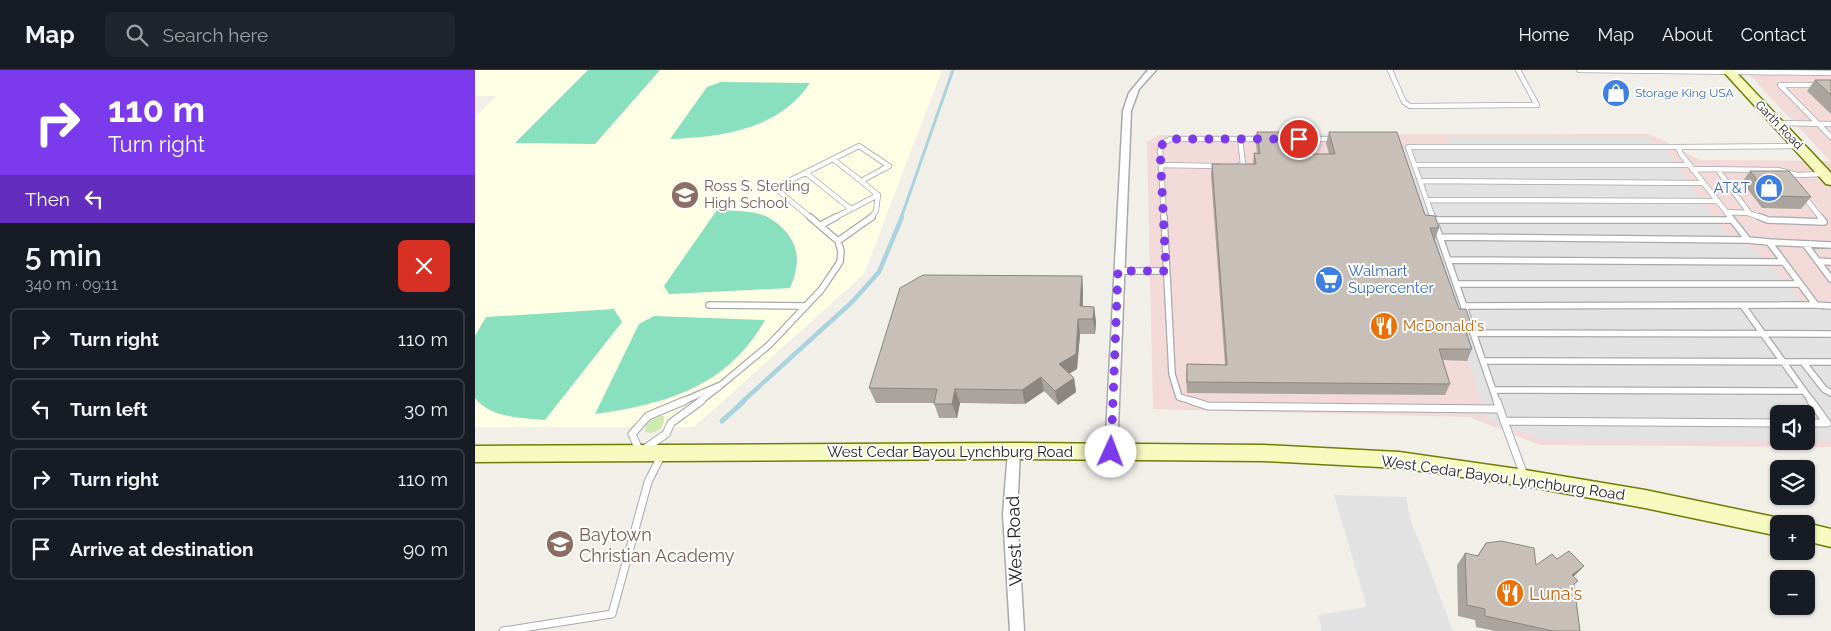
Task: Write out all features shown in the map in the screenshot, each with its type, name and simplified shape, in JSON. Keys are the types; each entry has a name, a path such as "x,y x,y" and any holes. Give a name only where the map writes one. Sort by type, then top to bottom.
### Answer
{"main road":[{"name":"Garth Road","path":"1728,70 1829,179"},
{"name":"West Cedar Bayou Lynchburg Road","path":"475,454 1014,451 1264,453 1399,460 1525,478 1645,499 1770,525"},
{"path":"1815,534 1831,538"}],"street":[{"path":"1111,452 1118,271 1129,97 1136,86 1152,70"},
{"name":"West Road","path":"1014,451 1010,514 1017,631"}],"lane":[{"path":"1390,70 1404,102 1411,106 1537,104 1518,70"},
{"path":"1579,70 1728,70 1831,73"},
{"path":"1831,85 1780,85 1831,136"},
{"path":"1778,123 1831,124"},
{"path":"1338,139 1171,139 1164,142 1160,148 1172,374 1179,398 1208,406 1499,409"},
{"path":"1230,166 1243,164 1240,139"},
{"path":"1402,143 1408,147 1799,146"},
{"path":"722,385 648,416 632,434 640,452 666,434 671,423 722,385 769,345 821,290 840,262 841,251 838,241 775,188 859,146 889,166 861,181"},
{"path":"1408,147 1499,409 1525,478"},
{"path":"1679,147 1691,167 1748,240"},
{"path":"833,159 878,195"},
{"path":"1161,165 1221,166"},
{"path":"1415,165 1691,167 1785,172 1829,179"},
{"path":"1717,169 1750,214"},
{"path":"1785,172 1790,179"},
{"path":"806,173 851,209"},
{"path":"1420,181 1703,183"},
{"path":"1726,212 1750,214 1768,220 1824,222 1801,193"},
{"path":"821,225 878,195"},
{"path":"838,241 874,216 878,209 878,195"},
{"path":"1427,200 1717,200"},
{"path":"1434,220 1732,220"},
{"path":"1440,237 1748,240 1831,245"},
{"path":"1769,242 1816,305"},
{"path":"1805,244 1831,279"},
{"path":"1448,260 1784,262"},
{"path":"1818,261 1831,262"},
{"path":"1824,269 1831,269"},
{"path":"1118,271 1166,271"},
{"path":"1456,284 1800,284"},
{"path":"709,305 806,306"},
{"path":"1464,306 1831,306"},
{"path":"1743,306 1813,405"},
{"path":"1473,333 1831,334"},
{"path":"1483,361 1831,362"},
{"path":"1803,362 1824,389 1831,393"},
{"path":"1493,390 1802,391"},
{"path":"1815,408 1827,423 1815,423"},
{"path":"1504,421 1770,423"},
{"path":"503,631 612,614 649,482 663,452"}],"shaded area":[{"name":"Ross S. Sterling High School","path":"475,70 942,70 864,274 694,427 475,427 475,117 497,96 475,96"},
{"path":"1745,70 1831,70 1831,447 1815,447 1815,405 1770,405 1770,447 1540,445 1469,417 1153,409 1147,142 1159,135 1648,134 1700,160 1830,161"},
{"path":"1648,137 1655,147 1664,148 1732,242 1752,247 1804,303 1831,303 1831,441 1815,441 1815,405 1770,405 1770,441 1544,440 1488,420 1397,148 1452,144 1447,138"},
{"path":"1334,495 1406,497 1410,518 1453,631 1322,631 1318,615 1367,607"}],"green space":[{"path":"588,70 660,70 595,144 515,143"},
{"path":"721,82 810,83 797,99 765,121 729,133 670,139 707,87"},
{"path":"717,210 759,214 771,219 787,233 792,241 797,258 790,288 669,294 664,286"},
{"path":"614,309 622,322 545,420 507,416 489,410 475,398 475,336 486,317"},
{"path":"654,316 765,320 750,343 732,362 713,377 670,398 646,405 595,414 639,324"},
{"path":"664,416 662,427 656,431 645,432 646,423"}],"building":[{"path":"1815,80 1831,80 1831,95"},
{"name":"Walmart Supercenter","path":"1257,132 1282,132 1286,154 1335,154 1329,132 1397,132 1425,215 1435,216 1439,228 1430,228 1459,309 1466,309 1471,323 1463,323 1472,349 1439,349 1450,384 1187,382 1187,364 1227,365 1212,164 1256,164 1254,153 1260,154"},
{"path":"1750,171 1789,171 1811,197 1771,196"},
{"path":"923,275 1082,276 1080,306 1094,307 1093,319 1078,319 1076,354 1059,364 1074,378 1055,391 1041,377 1022,390 955,389 952,404 934,404 937,389 869,388 900,288"},
{"name":"Luna's","path":"1501,541 1534,548 1536,565 1552,554 1557,559 1569,551 1584,566 1572,575 1578,581 1574,584 1580,631 1553,631 1485,616 1485,609 1467,605 1465,553 1478,556 1486,543"}],"waterway":[{"path":"901,218 953,70"},
{"path":"742,402 852,302 879,272 902,217"},
{"path":"722,421 744,401"}],"place":[{"name":"Storage King USA","path":"1616,93"},
{"name":"AT&T","path":"1769,188"},
{"name":"Ross S. Sterling High School","path":"685,195"},
{"name":"Walmart Supercenter","path":"1329,280"},
{"name":"McDonald's","path":"1384,326"},
{"name":"Baytown Christian Academy","path":"560,544"},
{"name":"Luna's","path":"1510,593"}],"route":[{"path":"1111,452 1118,271 1166,271 1160,148 1164,142 1171,139 1299,139"}]}
